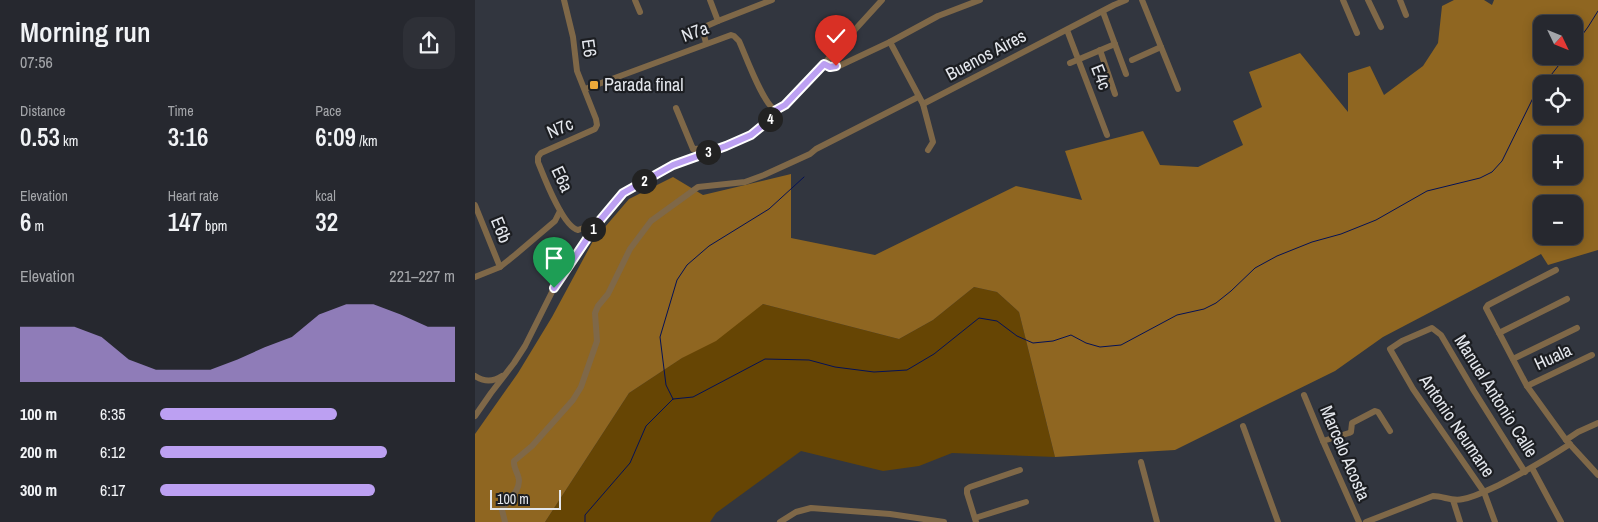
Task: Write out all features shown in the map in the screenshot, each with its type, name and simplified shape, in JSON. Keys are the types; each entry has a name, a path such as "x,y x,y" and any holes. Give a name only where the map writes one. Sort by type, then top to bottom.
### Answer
{"street":[{"name":"E6","path":"564,0 573,37 577,71 596,119 597,127"},
{"path":"635,0 640,12"},
{"path":"710,0 718,21"},
{"path":"706,43 703,28 772,0"},
{"path":"475,416 525,346 554,288 597,224 623,193 673,165 751,135 773,117 776,110 785,105 882,0"},
{"path":"824,64 830,67 839,66 939,16 980,0"},
{"name":"Buenos Aires","path":"923,104 1103,12 1113,2 1126,0"},
{"path":"1142,0 1178,89"},
{"path":"1343,0 1357,33"},
{"path":"1368,0 1381,27"},
{"path":"1400,0 1406,15"},
{"path":"1103,12 1126,74"},
{"name":"E4c","path":"1067,30 1107,135"},
{"name":"N7a","path":"585,89 731,35 737,38 768,105 772,110 776,110"},
{"path":"890,42 923,104 933,142 929,150"},
{"path":"1070,62 1115,44"},
{"path":"1131,60 1161,47"},
{"path":"1100,50 1115,94"},
{"path":"505,522 503,510 517,490 519,480 514,461 532,446 573,400 581,387 597,342 595,313 597,306 608,294 629,249 651,221 698,187 745,182 764,175 810,154 816,149 918,97"},
{"path":"676,108 693,149 718,148"},
{"name":"N7c","path":"537,160 539,155 545,151 597,127"},
{"name":"E6a","path":"537,160 560,211 570,226 578,230 597,224"},
{"name":"E6b","path":"475,205 500,267"},
{"path":"475,277 500,267 555,221 560,211"},
{"path":"1556,270 1488,305 1486,308 1527,386 1568,442 1598,475"},
{"path":"1499,333 1567,299"},
{"name":"Manuel Antonio Calle","path":"1391,349 1402,341 1431,328 1441,335 1525,472"},
{"path":"1513,359 1577,328"},
{"name":"Antonio Neumane","path":"1391,349 1413,389 1484,492 1495,522"},
{"name":"Huala","path":"1527,386 1592,355"},
{"path":"475,376 479,379 491,381 507,372"},
{"name":"Marcelo Acosta","path":"1304,395 1359,522"},
{"path":"1323,441 1351,432 1352,423 1375,411 1378,412 1390,431"},
{"path":"1366,522 1433,496 1441,496 1453,500 1463,499 1484,492 1532,468 1568,442 1578,432 1598,423"},
{"path":"1243,426 1278,522"},
{"path":"1141,462 1157,522"},
{"path":"1532,468 1561,522"},
{"path":"1020,470 971,487 967,489 967,493 975,520 1026,502"},
{"path":"1453,500 1460,522"},
{"path":"780,522 796,512 811,508 890,514 944,522"}],"shaded area":[{"path":"1454,0 1484,0 1492,5 1494,0 1598,0 1598,250 1548,265 1541,254 1383,337 1335,371 1175,450 1055,457 1019,312 997,292 974,287 933,320 899,339 763,304 716,341 682,358 629,393 545,522 475,522 475,434 518,373 552,317 593,241 629,199 673,177 703,195 791,174 791,238 875,255 1016,186 1082,200 1065,151 1143,131 1160,165 1198,167 1243,145 1233,121 1262,107 1249,72 1300,53 1348,112 1348,73 1370,66 1384,95 1423,66 1438,43 1442,6"},
{"path":"974,287 997,292 1019,312 1055,457 952,453 919,466 883,471 801,451 716,513 710,522 545,522 629,393 763,304 899,339 933,320"}],"waterway":[{"path":"1583,34 1598,11"},
{"path":"1551,75 1559,65"},
{"path":"585,522 585,515 630,463 646,426 673,399 693,397 765,359 809,360 835,367 874,372 907,370 934,354 979,318 997,321 1017,336 1033,343 1053,341 1071,335 1086,343 1100,347 1121,345 1177,315 1204,309 1216,303 1255,268 1277,256 1376,220 1427,191 1480,178 1492,172 1502,161 1533,98"},
{"path":"673,399 666,385 660,337 677,280 687,265 709,246 769,209 804,177"}],"place":[{"name":"Parada final","path":"594,85"}],"route":[{"path":"554,288 597,224 623,193 673,165 751,135 773,117 776,110 785,105 824,64 830,67 836,66"}]}
